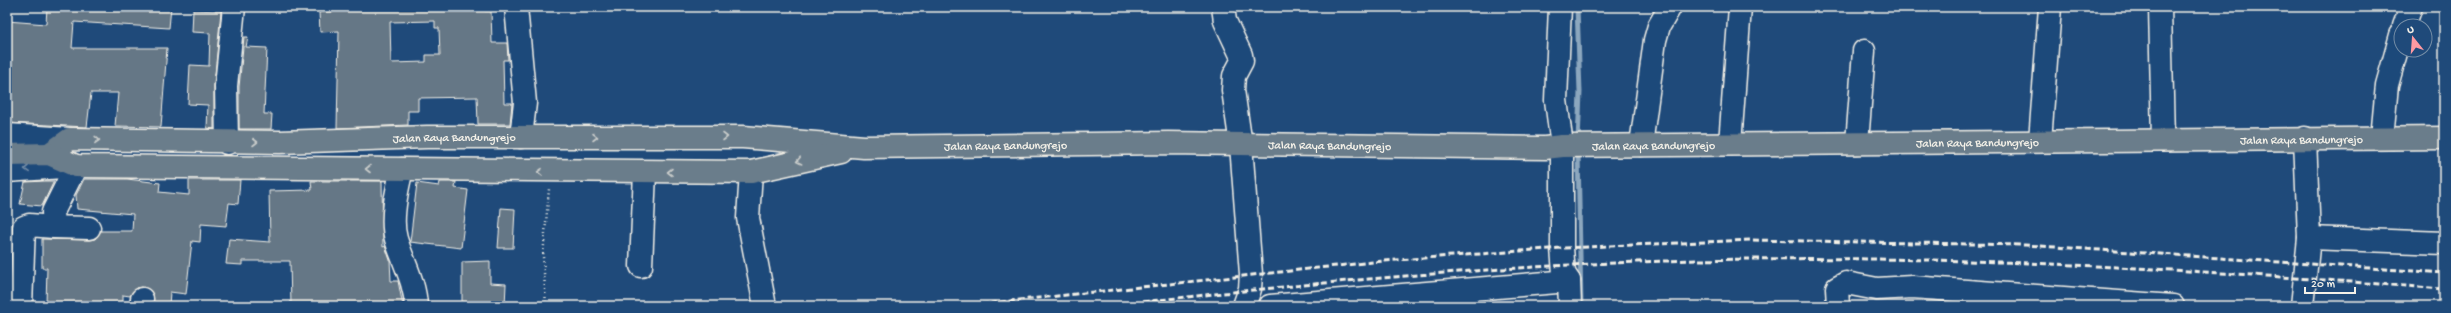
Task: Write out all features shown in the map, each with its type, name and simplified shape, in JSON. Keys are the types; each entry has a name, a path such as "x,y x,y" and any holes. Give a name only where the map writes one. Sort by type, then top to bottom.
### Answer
{"main road":[{"name":"Jalan Raya Bandungrejo","path":"70,139 227,142 427,137 743,137 864,147 1168,143 1545,148 1572,146 1730,144 2444,138"},
{"path":"572,137 572,171"},
{"path":"49,154 70,139"},
{"name":"Jalan Raya Bandungrejo","path":"7,155 49,154 76,166 551,172 751,172 864,147"}],"street":[{"path":"227,142 226,86 234,7"},
{"path":"516,7 525,102 521,137"},
{"path":"1223,7 1225,21 1241,55 1242,61 1234,76 1233,90 1241,145 1251,274 1250,289 1244,306"},
{"path":"1560,7 1556,100 1572,146 1562,248 1564,273 1570,281 1570,306"},
{"path":"1641,145 1654,40 1659,26 1670,7"},
{"path":"1730,144 1740,7"},
{"path":"2040,141 2050,7"},
{"path":"2160,7 2163,140"},
{"path":"2407,18 2411,7"},
{"path":"1857,143 1864,51"},
{"path":"2382,138 2387,86 2395,58"},
{"path":"7,135 70,139"},
{"path":"2302,306 2309,238 2305,138"},
{"path":"7,170 76,166 53,212 54,227"},
{"path":"402,169 394,218 396,238 415,290 416,306"},
{"path":"641,266 644,172"},
{"path":"751,172 748,218 765,306"},
{"path":"21,306 24,227 28,225 89,228"},
{"path":"2309,238 2444,243"},
{"path":"1270,306 1570,281"},
{"path":"1838,306 1837,288 1846,283 1877,289 1912,287 2173,306"}],"path":[{"path":"546,306 543,256 551,172"}],"building":[{"path":"47,7 171,7 169,28 74,22 72,48 167,48 161,127 115,126 118,93 91,93 87,127 7,123 7,21 46,24"},
{"path":"345,7 485,7 485,11 491,11 492,43 507,43 508,60 503,60 504,103 512,103 510,124 478,124 477,97 418,98 418,111 408,111 408,125 337,128 339,31 320,32 319,12 345,11","holes":["435,21 435,28 439,28 440,55 426,55 426,62 391,63 390,22"]},
{"path":"193,10 221,11 214,85 214,129 207,128 208,105 188,104 190,65 209,66 210,33 192,32"},
{"path":"244,37 248,37 246,47 267,48 264,114 272,114 271,129 239,129 239,87"},
{"path":"84,179 127,179 160,183 159,192 189,195 189,180 240,180 238,204 229,203 226,226 201,224 200,242 192,241 186,294 170,292 169,306 154,306 153,294 143,287 137,288 130,296 123,295 123,306 60,306 60,304 46,304 47,268 42,268 42,239 89,240 95,239 101,231 132,231 133,214 77,209 76,195"},
{"path":"54,181 42,206 20,204 25,182"},
{"path":"311,181 382,181 383,247 385,246 390,260 391,281 398,281 403,306 291,306 290,261 242,261 242,265 226,264 229,239 270,242 269,191 312,190"},
{"path":"440,182 456,182 455,188 468,190 461,248 410,242 417,183 439,186"},
{"path":"501,208 515,209 513,248 498,248"},
{"path":"490,261 490,283 506,284 505,306 462,306 462,262"}],"waterway":[{"path":"1577,7 1580,92 1578,141"},
{"path":"1578,151 1581,306"}],"railway":[{"path":"964,306 1383,261 1562,248 1750,240 2025,245 2444,273"},
{"path":"1107,306 1428,274 1589,264 1751,259 2011,262 2271,276 2444,289"}]}
